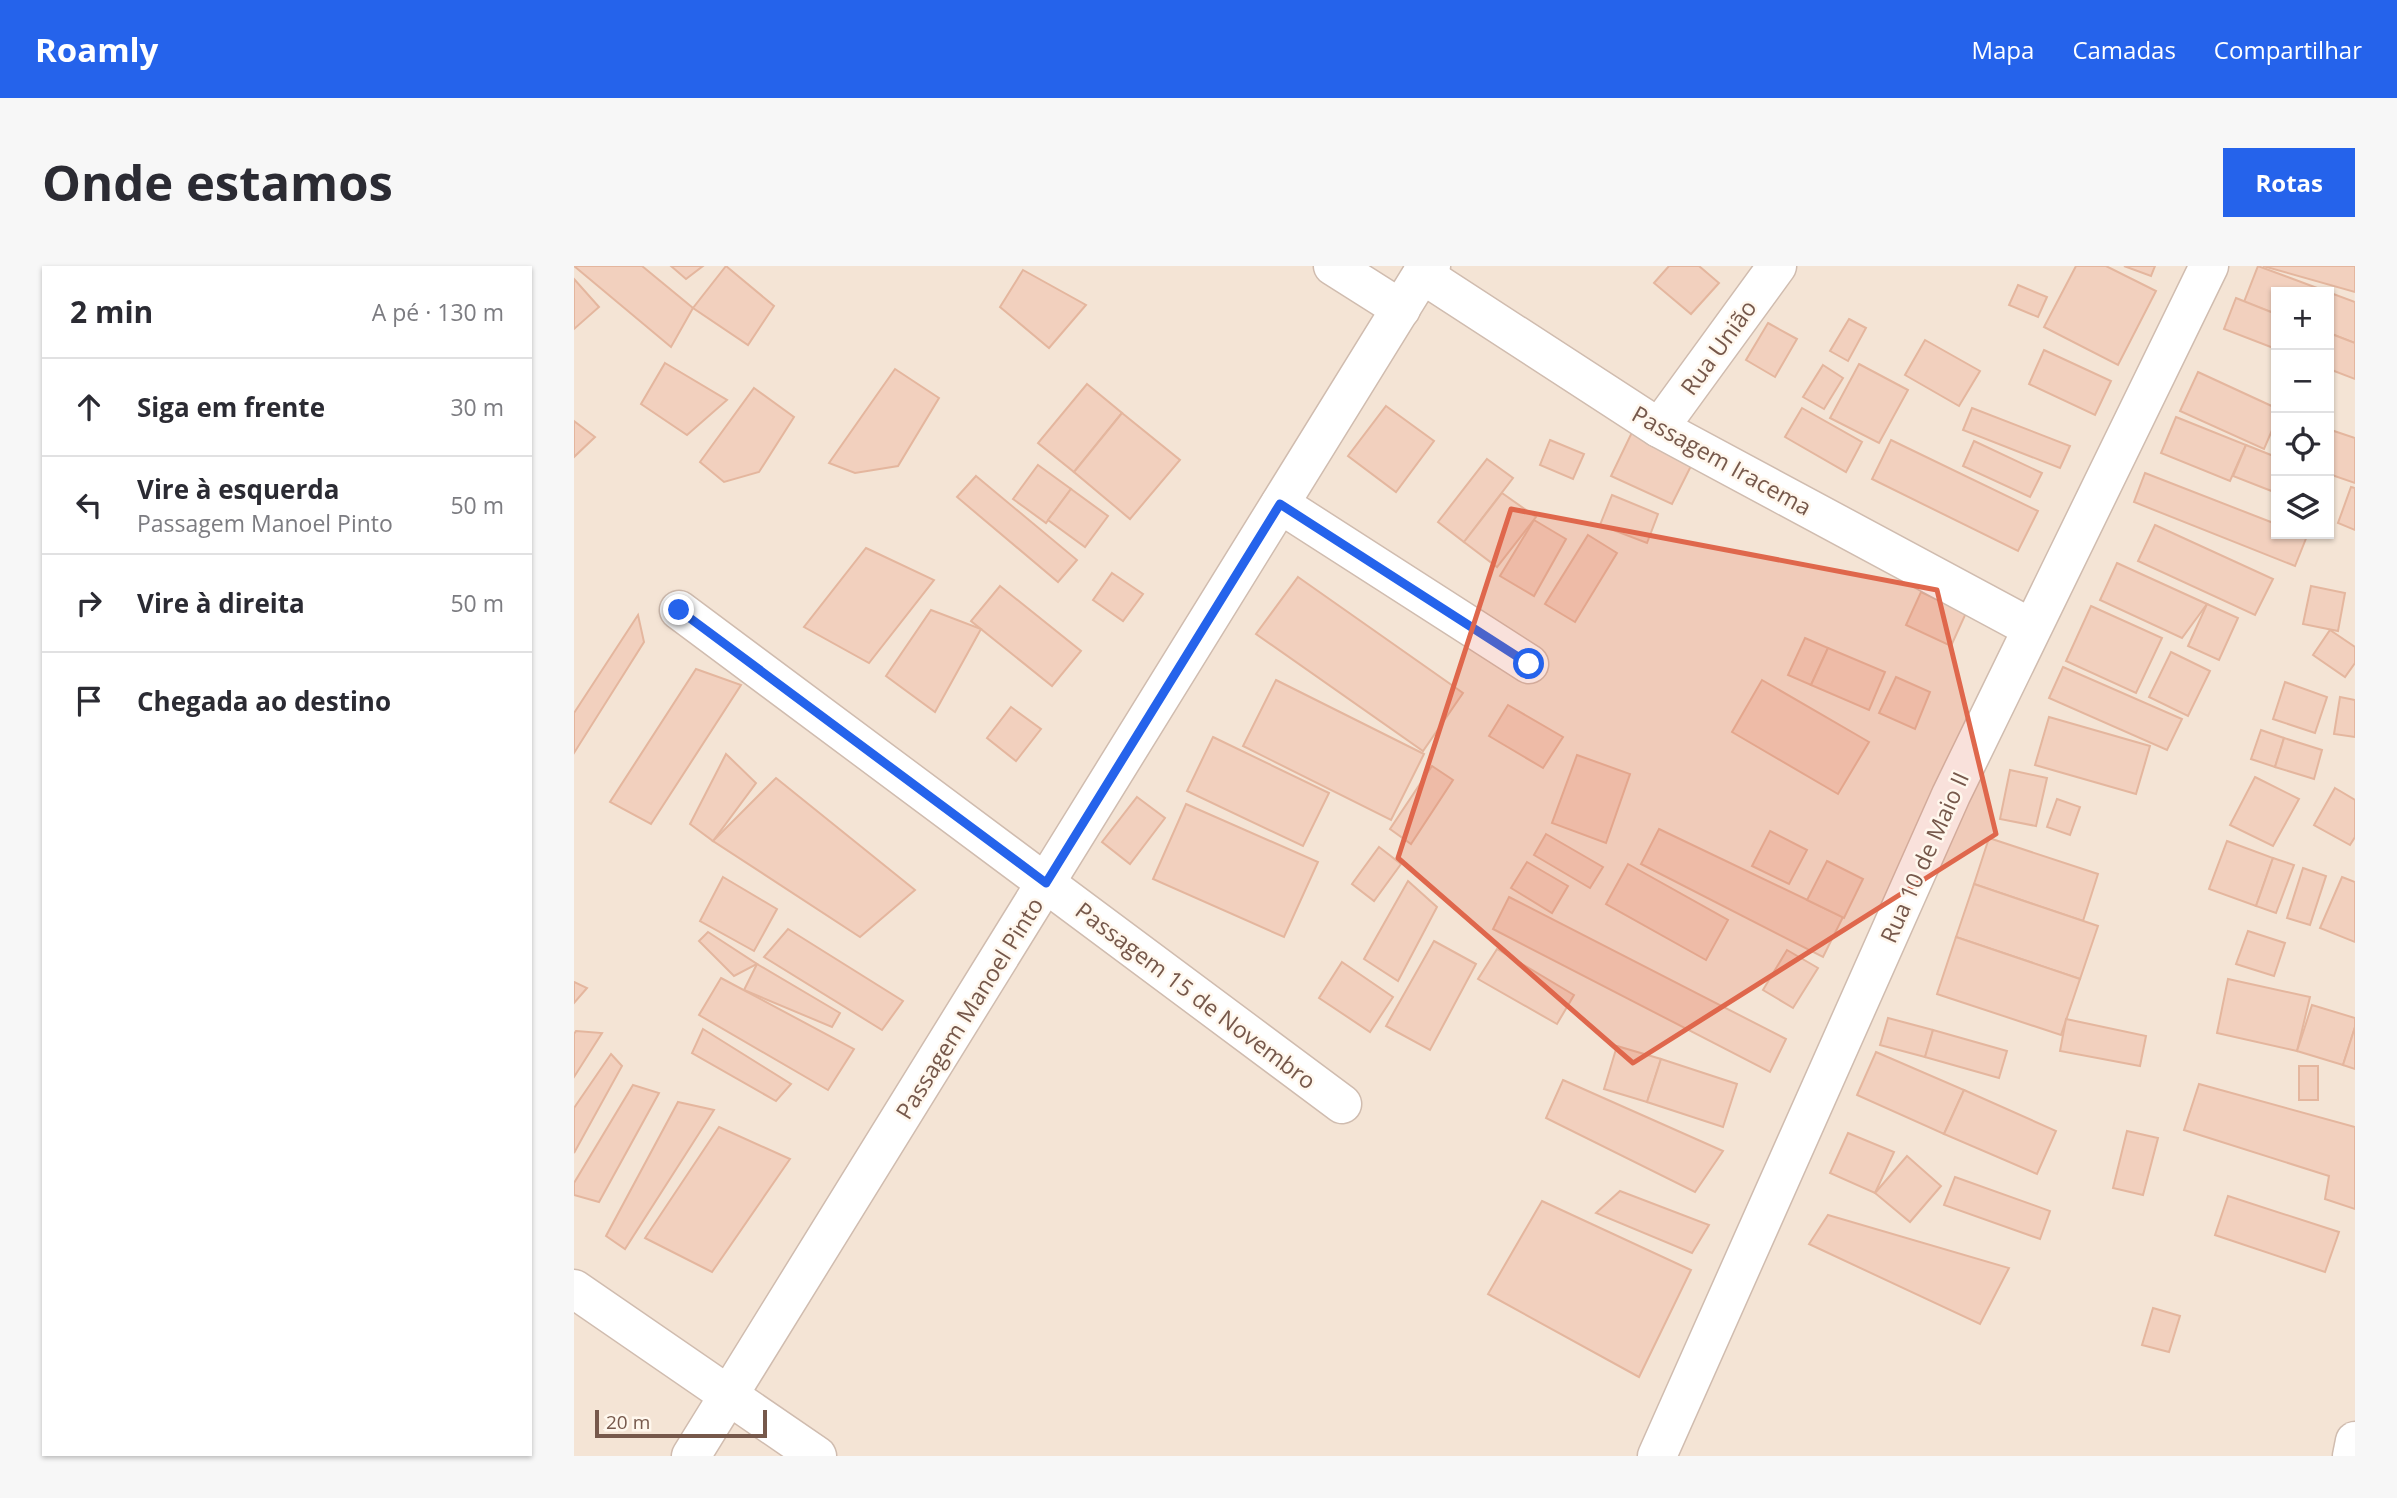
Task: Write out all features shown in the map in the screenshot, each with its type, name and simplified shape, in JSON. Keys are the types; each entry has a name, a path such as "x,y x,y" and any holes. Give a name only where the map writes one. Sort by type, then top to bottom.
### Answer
{"street":[{"path":"1333,266 1401,309"},
{"name":"Rua União","path":"1659,428 1777,266"},
{"name":"Rua 10 de Maio II","path":"1657,1456 1951,795 2209,266"},
{"name":"Passagem Manoel Pinto","path":"691,1456 1426,270"},
{"name":"Passagem Iracema","path":"1426,270 1659,428 2031,628"},
{"path":"1280,504 1529,664"},
{"name":"Passagem 15 de Novembro","path":"679,610 1342,1104"},
{"path":"574,1289 817,1456"},
{"path":"2352,1456 2355,1441"}],"highlighted area":[{"path":"1511,509 1937,590 1996,834 1633,1063 1398,858"}],"shaded area":[{"path":"574,266 2355,266 2355,1456 574,1456"}],"building":[{"path":"574,266 642,266 693,308 671,347"},
{"path":"671,266 703,266 686,279"},
{"path":"726,266 774,306 748,345 693,308"},
{"path":"1669,266 1699,266 1719,283 1691,314 1654,283"},
{"path":"2076,266 2106,266 2156,291 2118,365 2044,327"},
{"path":"2124,266 2155,266 2151,276"},
{"path":"2258,266 2315,287 2271,287 2271,312 2244,302"},
{"path":"2263,266 2355,266 2355,292"},
{"path":"1023,270 1086,305 1049,348 1000,307"},
{"path":"574,279 599,307 574,329"},
{"path":"2018,285 2047,297 2038,317 2009,305"},
{"path":"2334,294 2355,302 2355,343 2334,335"},
{"path":"2236,298 2271,312 2271,347 2224,329"},
{"path":"1849,319 1866,328 1848,361 1830,351"},
{"path":"1768,323 1797,339 1775,377 1746,360"},
{"path":"2334,335 2355,343 2355,379 2334,371"},
{"path":"1925,340 1980,371 1959,406 1905,375"},
{"path":"2044,350 2111,381 2095,415 2029,384"},
{"path":"665,363 727,400 687,435 641,404"},
{"path":"1859,364 1908,390 1879,443 1830,418"},
{"path":"1823,365 1843,378 1824,409 1803,397"},
{"path":"895,369 939,398 898,466 855,473 829,463"},
{"path":"2198,372 2271,406 2271,433 2264,449 2180,411"},
{"path":"1087,384 1122,413 1074,472 1038,443"},
{"path":"754,388 794,417 759,472 724,482 700,462"},
{"path":"1386,406 1434,441 1396,492 1348,456"},
{"path":"1802,408 1862,442 1846,472 1785,437"},
{"path":"1972,408 2070,446 2060,468 1963,430"},
{"path":"1122,413 1180,460 1130,519 1074,472"},
{"path":"2176,417 2246,445 2230,481 2161,453"},
{"path":"574,421 595,437 574,457"},
{"path":"1635,426 1696,456 1672,504 1611,476"},
{"path":"2334,431 2355,438 2355,483 2334,476"},
{"path":"1550,440 1584,454 1573,479 1540,465"},
{"path":"1891,440 2038,511 2018,551 1872,479"},
{"path":"1974,441 2042,473 2030,497 1963,466"},
{"path":"2246,445 2271,455 2271,491 2233,476"},
{"path":"1487,459 1513,478 1464,542 1438,522"},
{"path":"1038,465 1071,489 1046,523 1013,499"},
{"path":"2145,473 2271,522 2271,539 2306,539 2295,566 2134,502"},
{"path":"976,476 1077,560 1058,582 957,497"},
{"path":"2351,487 2355,488 2355,530 2338,523"},
{"path":"1071,489 1108,516 1085,547 1048,520"},
{"path":"1502,493 1536,517 1497,567 1464,542"},
{"path":"1612,495 1658,514 1647,543 1600,525"},
{"path":"1534,520 1566,539 1534,596 1500,576"},
{"path":"2155,525 2273,579 2255,615 2138,561"},
{"path":"1588,535 1617,553 1575,622 1545,604"},
{"path":"866,548 934,580 869,663 804,627"},
{"path":"2117,563 2207,604 2182,638 2100,600"},
{"path":"1112,573 1143,594 1123,621 1093,600"},
{"path":"1298,577 1463,693 1423,751 1256,634"},
{"path":"1000,586 1081,651 1052,686 971,621"},
{"path":"2311,586 2345,593 2338,631 2303,624"},
{"path":"1921,592 1966,613 1951,646 1906,625"},
{"path":"2207,604 2238,618 2219,660 2188,646"},
{"path":"2091,606 2162,638 2136,693 2066,661"},
{"path":"931,610 981,629 935,712 886,676"},
{"path":"638,615 644,642 574,753 574,713"},
{"path":"2330,630 2355,647 2355,663 2345,677 2313,655"},
{"path":"1805,638 1828,648 1811,685 1788,675"},
{"path":"1828,648 1885,672 1869,710 1811,685"},
{"path":"2171,652 2210,671 2188,716 2149,697"},
{"path":"2063,667 2182,719 2167,750 2049,698"},
{"path":"696,669 741,685 651,824 610,802"},
{"path":"1896,677 1930,692 1915,729 1879,713"},
{"path":"1276,680 1424,754 1391,820 1243,746"},
{"path":"1762,680 1869,742 1838,794 1732,732"},
{"path":"2285,682 2327,697 2315,733 2273,719"},
{"path":"2340,697 2355,700 2355,737 2334,734"},
{"path":"1508,705 1563,737 1543,768 1489,736"},
{"path":"1011,707 1041,729 1016,761 987,738"},
{"path":"2049,717 2150,746 2136,794 2035,765"},
{"path":"2261,730 2284,738 2275,767 2251,759"},
{"path":"1213,737 1329,793 1303,846 1187,791"},
{"path":"2284,738 2322,750 2314,779 2275,767"},
{"path":"726,754 756,783 713,841 690,824"},
{"path":"1577,755 1630,774 1606,843 1552,823"},
{"path":"1432,766 1453,780 1411,844 1390,829"},
{"path":"2010,770 2047,778 2036,826 2000,819"},
{"path":"2255,777 2299,799 2273,846 2230,825"},
{"path":"776,778 915,890 860,937 713,841"},
{"path":"2335,788 2355,800 2355,837 2350,845 2314,825"},
{"path":"1137,797 1165,818 1130,864 1102,842"},
{"path":"2057,799 2080,807 2070,835 2047,827"},
{"path":"1186,804 1318,862 1284,937 1153,879"},
{"path":"1659,829 1843,917 1823,957 1641,864"},
{"path":"1770,831 1807,850 1789,884 1752,866"},
{"path":"1546,834 1603,867 1590,888 1534,855"},
{"path":"1989,838 2098,874 2083,921 1974,884"},
{"path":"2227,841 2273,858 2256,906 2209,889"},
{"path":"1379,847 1401,864 1374,901 1352,884"},
{"path":"2273,858 2294,865 2276,913 2256,906"},
{"path":"1827,861 1863,879 1844,918 1807,900"},
{"path":"1527,862 1568,886 1552,913 1511,888"},
{"path":"1628,864 1728,920 1706,960 1606,904"},
{"path":"2303,868 2326,876 2310,925 2287,918"},
{"path":"723,877 777,909 754,951 700,921"},
{"path":"2342,877 2355,882 2355,942 2320,928"},
{"path":"1408,881 1437,907 1398,981 1364,959"},
{"path":"1974,884 2098,926 2080,979 1956,937"},
{"path":"1509,897 1786,1039 1770,1072 1493,929"},
{"path":"788,929 903,1001 882,1030 764,957"},
{"path":"2248,931 2285,943 2274,976 2236,964"},
{"path":"708,932 757,964 734,976 699,941"},
{"path":"1956,937 2080,979 2061,1035 1937,994"},
{"path":"1434,941 1476,964 1430,1050 1386,1026"},
{"path":"1497,949 1574,995 1557,1024 1478,979"},
{"path":"1787,950 1818,968 1793,1008 1763,990"},
{"path":"1342,962 1393,997 1370,1032 1319,998"},
{"path":"757,964 840,1013 832,1027 744,990"},
{"path":"721,978 854,1049 828,1090 699,1015"},
{"path":"2228,979 2310,997 2297,1051 2217,1033"},
{"path":"574,982 587,988 574,1003"},
{"path":"2312,1005 2355,1018 2355,1027 2343,1065 2297,1051"},
{"path":"1888,1018 1933,1030 1925,1057 1880,1045"},
{"path":"2066,1019 2146,1036 2140,1066 2060,1051"},
{"path":"2355,1027 2355,1069 2343,1065"},
{"path":"703,1029 791,1084 776,1101 692,1053"},
{"path":"1933,1030 2007,1051 1999,1078 1925,1057"},
{"path":"576,1031 602,1033 574,1077 574,1034"},
{"path":"1617,1046 1661,1059 1647,1102 1604,1089"},
{"path":"1876,1052 1964,1090 1944,1134 1857,1095"},
{"path":"611,1054 622,1066 574,1153 574,1108"},
{"path":"1661,1059 1737,1084 1723,1127 1647,1102"},
{"path":"2299,1066 2318,1066 2318,1100 2299,1100"},
{"path":"1563,1080 1723,1151 1695,1192 1546,1118"},
{"path":"2199,1084 2355,1127 2355,1209 2325,1199 2329,1176 2184,1130"},
{"path":"633,1085 659,1093 599,1202 574,1195 574,1183"},
{"path":"1964,1090 2056,1131 2037,1174 1944,1134"},
{"path":"678,1102 714,1110 625,1249 606,1236"},
{"path":"719,1127 790,1159 712,1272 645,1238"},
{"path":"2127,1131 2158,1138 2143,1195 2113,1188"},
{"path":"1848,1133 1894,1152 1875,1193 1830,1173"},
{"path":"1907,1156 1941,1186 1910,1222 1875,1193"},
{"path":"1955,1177 2050,1211 2040,1239 1944,1205"},
{"path":"1620,1191 1709,1225 1692,1253 1596,1213"},
{"path":"2228,1196 2339,1232 2325,1272 2215,1235"},
{"path":"1542,1201 1691,1270 1639,1377 1488,1294"},
{"path":"1828,1215 2009,1268 1980,1324 1809,1244"},
{"path":"2153,1308 2180,1316 2169,1352 2142,1345"}],"route":[{"path":"679,610 1046,883 1280,504 1529,664"}]}
